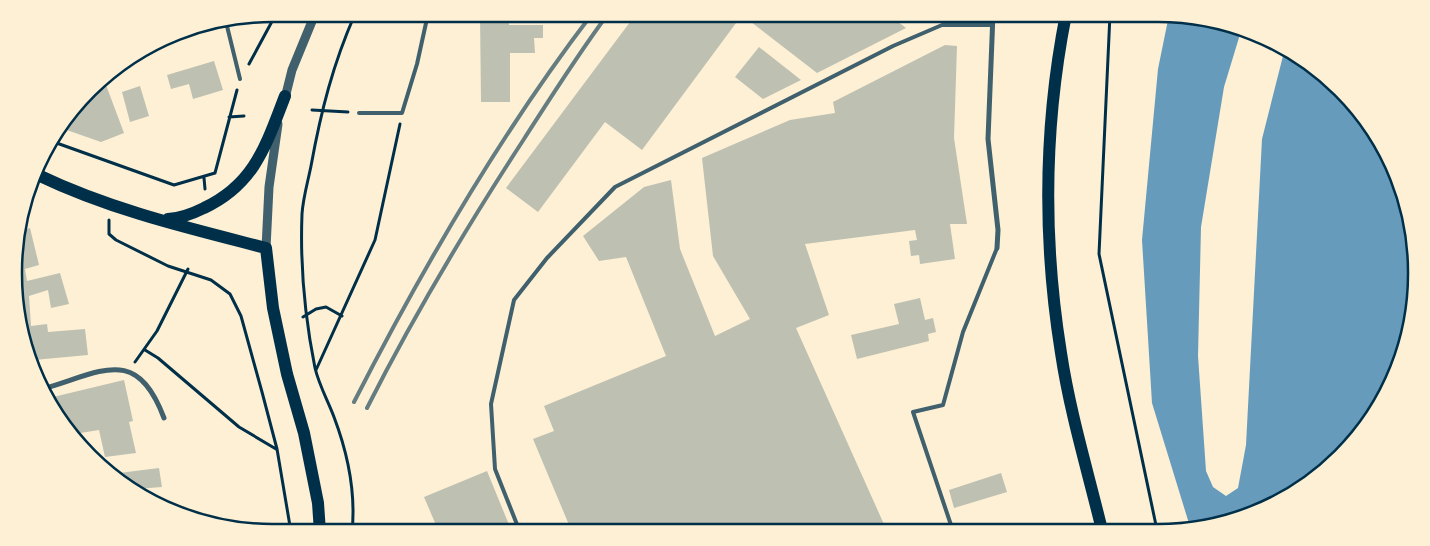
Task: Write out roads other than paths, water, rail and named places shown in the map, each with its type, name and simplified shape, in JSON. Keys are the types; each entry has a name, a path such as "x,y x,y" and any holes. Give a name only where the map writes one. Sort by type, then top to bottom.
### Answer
{"main road":[{"path":"1065,22 1052,100 1048,174 1050,246 1061,354 1101,524"},
{"path":"159,220 184,218 223,200 245,180 262,154 285,96"},
{"path":"42,177 108,205 266,248 273,308 287,374 304,432 318,503 319,524"}],"street":[{"path":"266,248 269,187 278,123 292,70 311,22"},
{"path":"992,22 988,139 998,230 997,248"},
{"path":"50,387 106,370 129,370 148,384 164,418"}],"lane":[{"path":"359,113 402,113 417,64 426,22"},
{"path":"517,524 495,469 491,404 514,300 547,258 615,187 893,46 942,25 992,25"},
{"path":"227,27 240,80"},
{"path":"951,524 913,412 943,405 963,332 997,248"}],"water":[{"path":"1167,23 1206,27 1239,37 1224,87 1201,227 1198,356 1206,471 1213,487 1226,496 1238,488 1246,445 1262,139 1283,57 1309,74 1334,96 1356,121 1374,148 1382,162 1399,208 1407,257 1407,289 1399,338 1382,384 1356,425 1322,461 1282,490 1238,510 1206,519 1188,521 1152,403 1142,240 1158,69"}],"railway":[{"path":"354,402 407,301 464,202 526,106 586,22"},
{"path":"367,408 422,305 461,238 602,22"}]}
